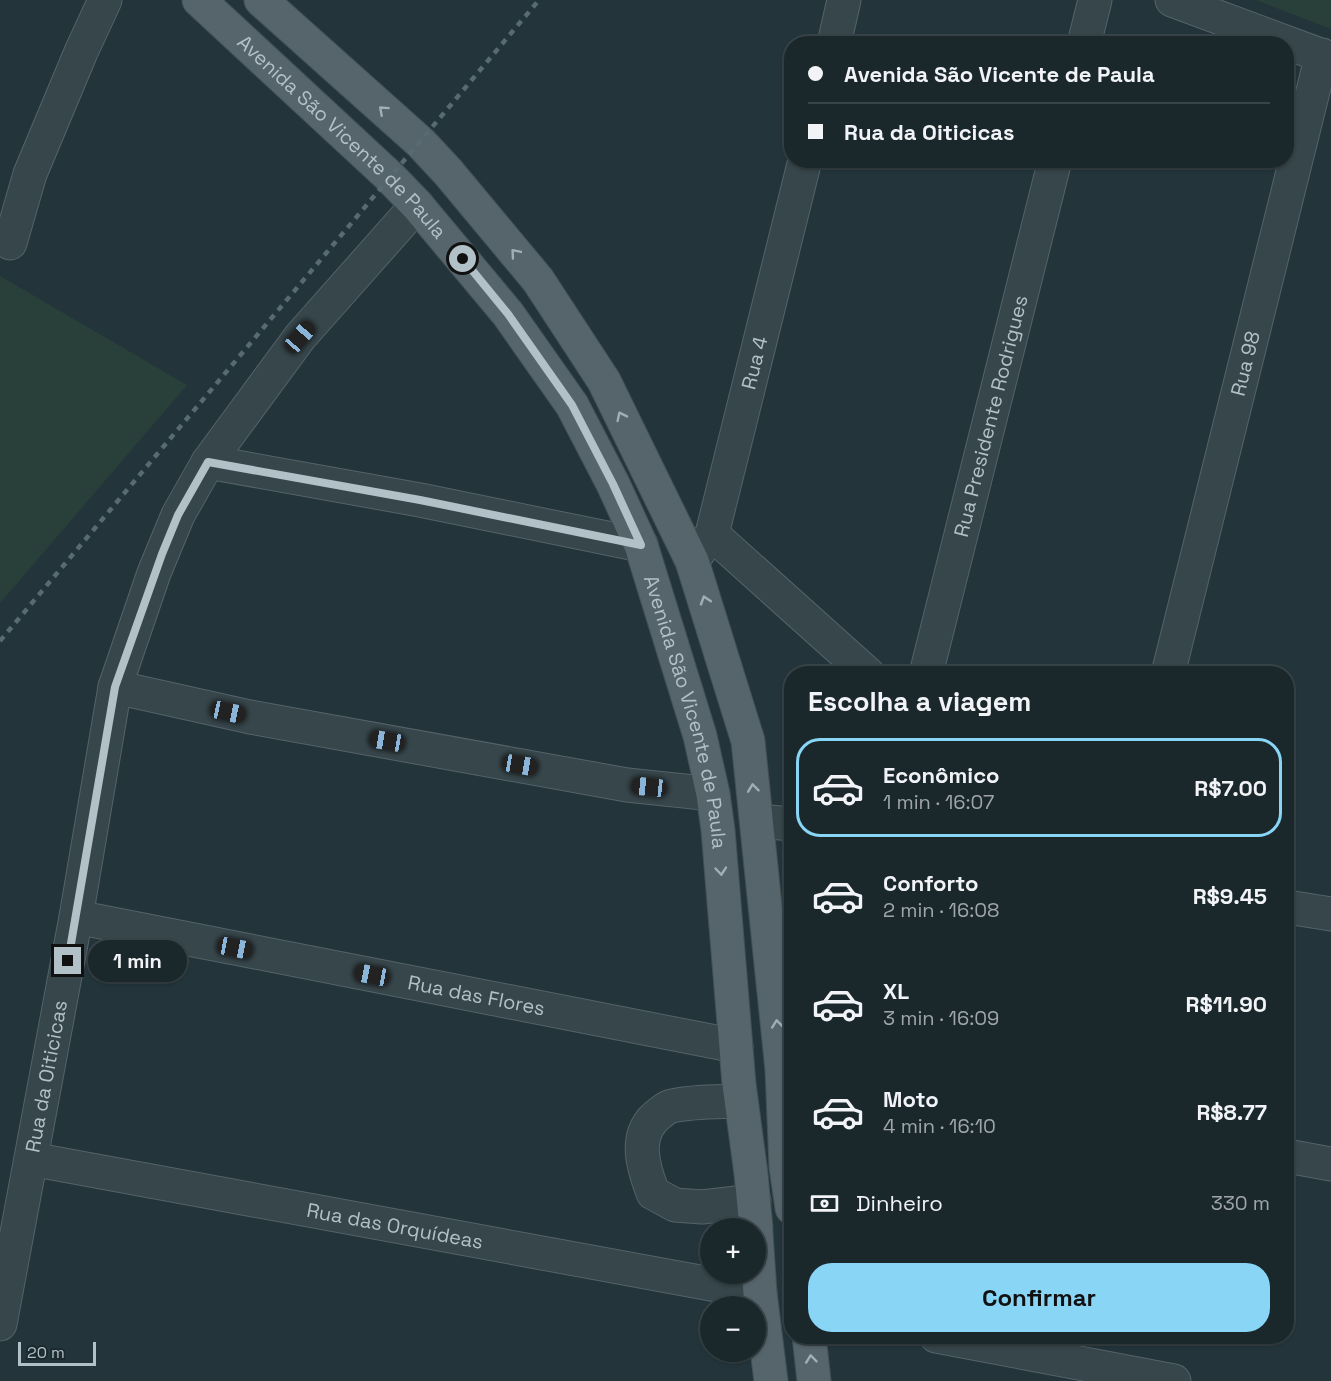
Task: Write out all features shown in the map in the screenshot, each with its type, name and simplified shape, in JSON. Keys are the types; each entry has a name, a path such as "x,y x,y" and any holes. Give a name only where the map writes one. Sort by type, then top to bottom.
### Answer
{"main road":[{"name":"Avenida São Vicente de Paula","path":"199,0 351,140 417,205 508,314 572,405 613,484 641,545 700,736 713,794 741,1101 771,1381"},
{"path":"261,0 421,143 448,171 538,279 604,381 692,561 748,741 784,1046"},
{"path":"754,1209 784,1170"},
{"path":"810,1344 814,1381"}],"street":[{"path":"10,243 30,174 105,0"},
{"path":"1086,36 1095,0"},
{"path":"1172,0 1270,36"},
{"path":"1294,45 1327,57"},
{"name":"Rua 98","path":"1170,666 1327,57"},
{"name":"Rua 4","path":"692,561 712,534 803,168"},
{"name":"Rua Presidente Rodrigues","path":"928,666 1053,168"},
{"name":"Rua da Oiticicas","path":"0,1324 76,917 115,687 162,554 178,515 208,462 300,337 417,205"},
{"path":"208,462 420,500 641,545"},
{"path":"712,534 859,666"},
{"path":"115,687 250,717 627,785 713,794"},
{"path":"757,821 784,823"},
{"path":"1294,908 1331,914"},
{"name":"Rua das Flores","path":"76,917 736,1046"},
{"path":"741,1101 689,1103 669,1107 655,1116 642,1136 645,1171 653,1194 675,1205 754,1209"},
{"path":"1294,1157 1331,1164"},
{"name":"Rua das Orquídeas","path":"31,1159 760,1293"},
{"path":"970,1344 1025,1357 1174,1381"}],"green space":[{"path":"1256,0 1331,0 1331,29"},
{"path":"0,276 187,385 0,603"}],"railway":[{"path":"0,641 539,0"}],"route":[{"path":"68,961 115,687 154,573 178,515 208,462 420,500 641,545 613,484 572,405 508,314 463,259"}]}
